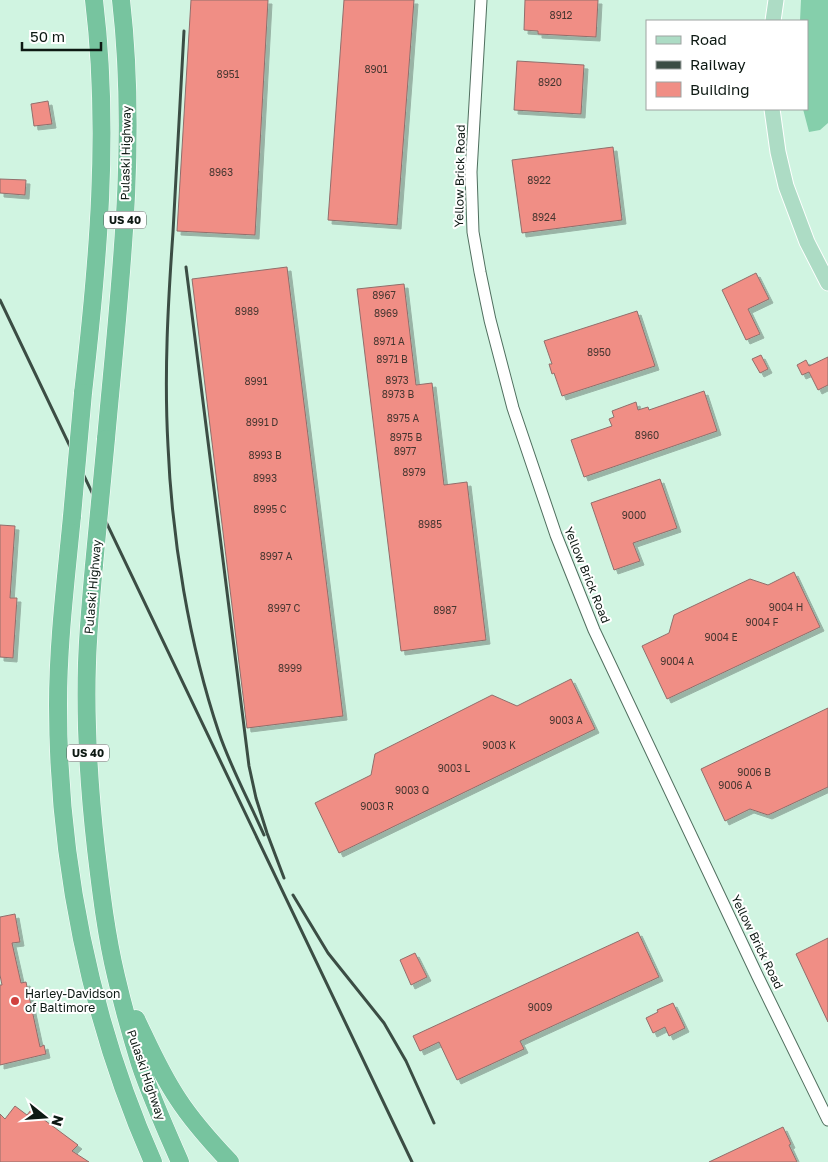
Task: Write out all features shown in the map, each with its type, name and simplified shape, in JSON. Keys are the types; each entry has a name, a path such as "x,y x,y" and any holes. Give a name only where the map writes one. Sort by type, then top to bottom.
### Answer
{"highway":[{"name":"Pulaski Highway","path":"94,0 102,141 100,188 90,331 60,649 58,704 59,761 69,865 89,972 124,1088 153,1162"},
{"name":"Pulaski Highway","path":"121,0 127,67 128,170 87,662 88,760 100,882 115,972 141,1065 156,1107 180,1162"},
{"path":"89,972 115,972 156,1061 174,1093 209,1140 230,1162"}],"main road":[{"path":"773,20 776,0"},
{"path":"772,110 778,152 786,186 807,242 828,283"}],"street":[{"name":"Yellow Brick Road","path":"481,0 471,172 473,232 490,320 513,408 556,535 594,630 758,977 828,1120"}],"green space":[{"path":"801,0 828,0 828,123 820,130 809,132 803,110 808,110 808,20 800,20"}],"building":[{"path":"191,0 268,0 255,235 177,231"},
{"path":"344,0 414,0 397,225 328,220"},
{"path":"525,0 598,0 596,37 538,34 538,31 524,30"},
{"path":"517,61 584,65 581,114 514,110"},
{"path":"48,101 52,124 34,126 31,104"},
{"path":"613,147 622,220 522,233 512,160"},
{"path":"0,179 26,180 25,195 0,193"},
{"path":"287,267 343,716 247,728 192,279"},
{"path":"756,273 769,299 748,309 760,334 746,340 722,290"},
{"path":"404,284 416,385 432,383 444,485 467,482 486,640 401,651 357,289"},
{"path":"637,311 655,366 562,396 554,373 552,374 549,364 552,364 544,341"},
{"path":"761,355 768,369 760,373 752,359"},
{"path":"828,357 828,385 818,390 809,372 802,375 797,365 806,360 809,366"},
{"path":"704,391 717,431 584,477 571,440 612,426 609,419 614,417 612,411 636,402 638,410 648,407 649,410"},
{"path":"660,479 677,528 633,543 640,561 614,570 591,503"},
{"path":"0,525 15,526 10,598 17,598 13,658 0,657"},
{"path":"794,572 820,627 667,699 642,646 669,633 674,615 750,579 768,585"},
{"path":"571,679 595,729 339,853 315,803 371,775 375,754 492,695 517,706"},
{"path":"828,708 828,787 768,815 750,809 725,821 701,769"},
{"name":"Harley-Davidson of Baltimore","path":"15,914 20,942 12,943 21,983 26,982 40,1047 44,1045 46,1054 0,1065 0,985 2,985 0,975 0,917"},
{"path":"638,932 659,977 520,1041 524,1049 457,1080 439,1042 420,1051 413,1036"},
{"path":"828,938 828,1022 796,954"},
{"path":"415,953 427,977 411,985 400,960"},
{"path":"673,1003 685,1028 669,1036 665,1027 653,1033 646,1018 658,1012 657,1010"},
{"path":"15,1106 27,1115 31,1110 78,1145 72,1151 89,1162 0,1162 0,1114 5,1119"},
{"path":"783,1127 797,1162 709,1162"}],"railway":[{"path":"184,31 167,339 167,419 173,518 191,628 208,699 229,759 264,835"},
{"path":"186,267 249,766 256,798 284,878"},
{"path":"0,300 412,1162"},
{"path":"293,895 328,953 384,1023 406,1061 434,1123"}],"place":[{"name":"Harley-Davidson of Baltimore","path":"15,1001"}]}
